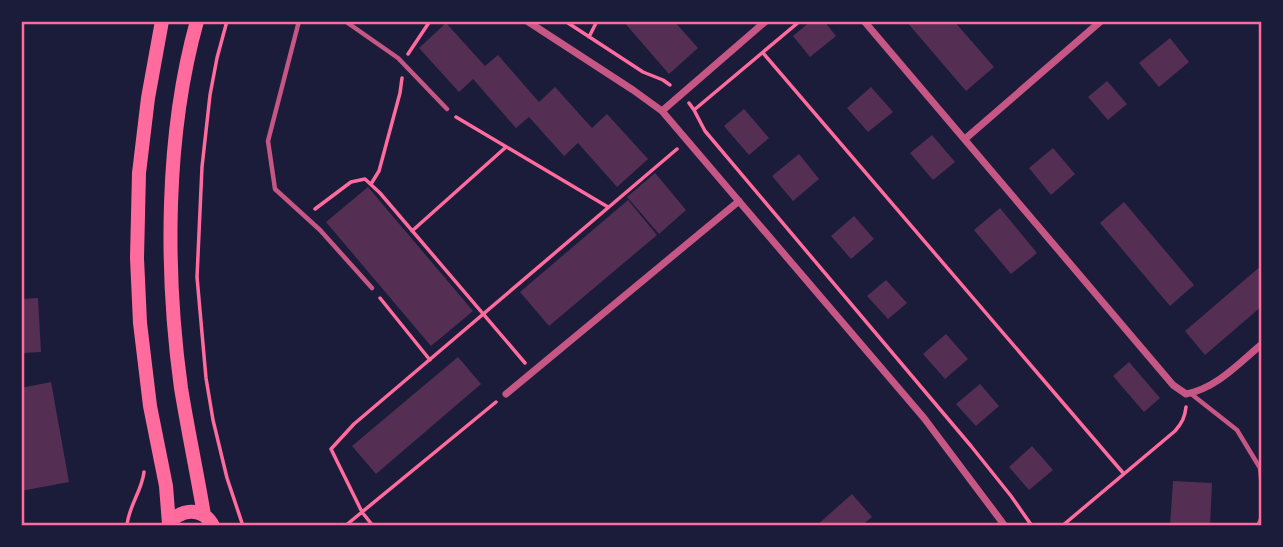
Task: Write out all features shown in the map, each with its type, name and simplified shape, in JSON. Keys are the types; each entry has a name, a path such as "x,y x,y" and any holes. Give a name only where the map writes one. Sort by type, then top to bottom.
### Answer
{"main road":[{"path":"162,21 138,173 137,258 140,323 150,406 166,486 168,525"},
{"path":"197,21 189,47 176,122 172,264 181,388 209,520"},
{"path":"168,525 179,514 187,511 196,511 209,520"}],"street":[{"path":"527,21 662,111 924,418 1005,526"},
{"path":"662,111 766,21"},
{"path":"864,21 1173,385 1188,394 1201,391 1221,379 1262,344"},
{"path":"965,139 1101,21"},
{"path":"506,394 738,201"}],"lane":[{"path":"299,21 268,141 275,189 320,230 372,288"},
{"path":"345,21 398,58 447,109"},
{"path":"1188,394 1237,430 1260,468 1262,487"},
{"path":"1258,526 1262,517"}],"path":[{"path":"227,21 210,95 202,167 197,276 206,378 213,420 227,478 243,526"},
{"path":"565,21 643,72 663,80 680,94 694,110 703,128 971,446 1012,496 1032,526"},
{"path":"589,37 597,21"},
{"path":"694,110 800,21"},
{"path":"370,184 379,171 397,106 403,63 428,22"},
{"path":"763,53 1124,474"},
{"path":"447,109 454,116 608,207"},
{"path":"373,526 362,512 331,449 355,424 703,128"},
{"path":"412,231 506,147"},
{"path":"305,216 351,182 365,179 533,372"},
{"path":"372,288 430,360"},
{"path":"345,526 506,394"},
{"path":"1062,526 1182,423 1188,394"}],"building":[{"path":"623,21 674,21 698,48 669,74"},
{"path":"811,21 824,21 836,36 810,57 793,36"},
{"path":"906,21 954,21 994,67 966,91"},
{"path":"446,23 485,66 498,55 539,102 555,87 592,128 607,114 648,159 617,187 578,143 564,156 529,117 516,128 473,79 459,92 419,48"},
{"path":"1170,38 1189,62 1159,87 1139,63"},
{"path":"1107,81 1127,104 1108,120 1088,97"},
{"path":"871,87 893,112 868,132 847,108"},
{"path":"744,109 769,138 749,155 724,126"},
{"path":"932,135 955,162 933,180 910,153"},
{"path":"1053,148 1075,174 1051,195 1029,168"},
{"path":"799,154 819,179 793,201 772,176"},
{"path":"655,173 686,210 659,234 627,197"},
{"path":"368,187 473,311 431,346 326,222"},
{"path":"628,200 657,235 549,326 520,292"},
{"path":"1124,202 1194,285 1170,306 1100,223"},
{"path":"1000,208 1037,253 1011,274 974,230"},
{"path":"854,216 874,239 851,259 831,236"},
{"path":"1262,265 1262,306 1205,355 1185,331"},
{"path":"886,280 907,303 888,319 867,296"},
{"path":"38,298 41,352 23,353 21,299"},
{"path":"946,334 968,359 945,379 923,354"},
{"path":"458,357 481,384 376,474 352,446"},
{"path":"1129,362 1160,398 1144,412 1113,376"},
{"path":"51,382 69,482 21,491 21,388"},
{"path":"980,384 999,406 976,426 956,404"},
{"path":"1032,446 1053,470 1029,490 1009,467"},
{"path":"1173,481 1212,483 1210,526 1170,526"},
{"path":"852,494 872,517 861,526 816,526"}]}
